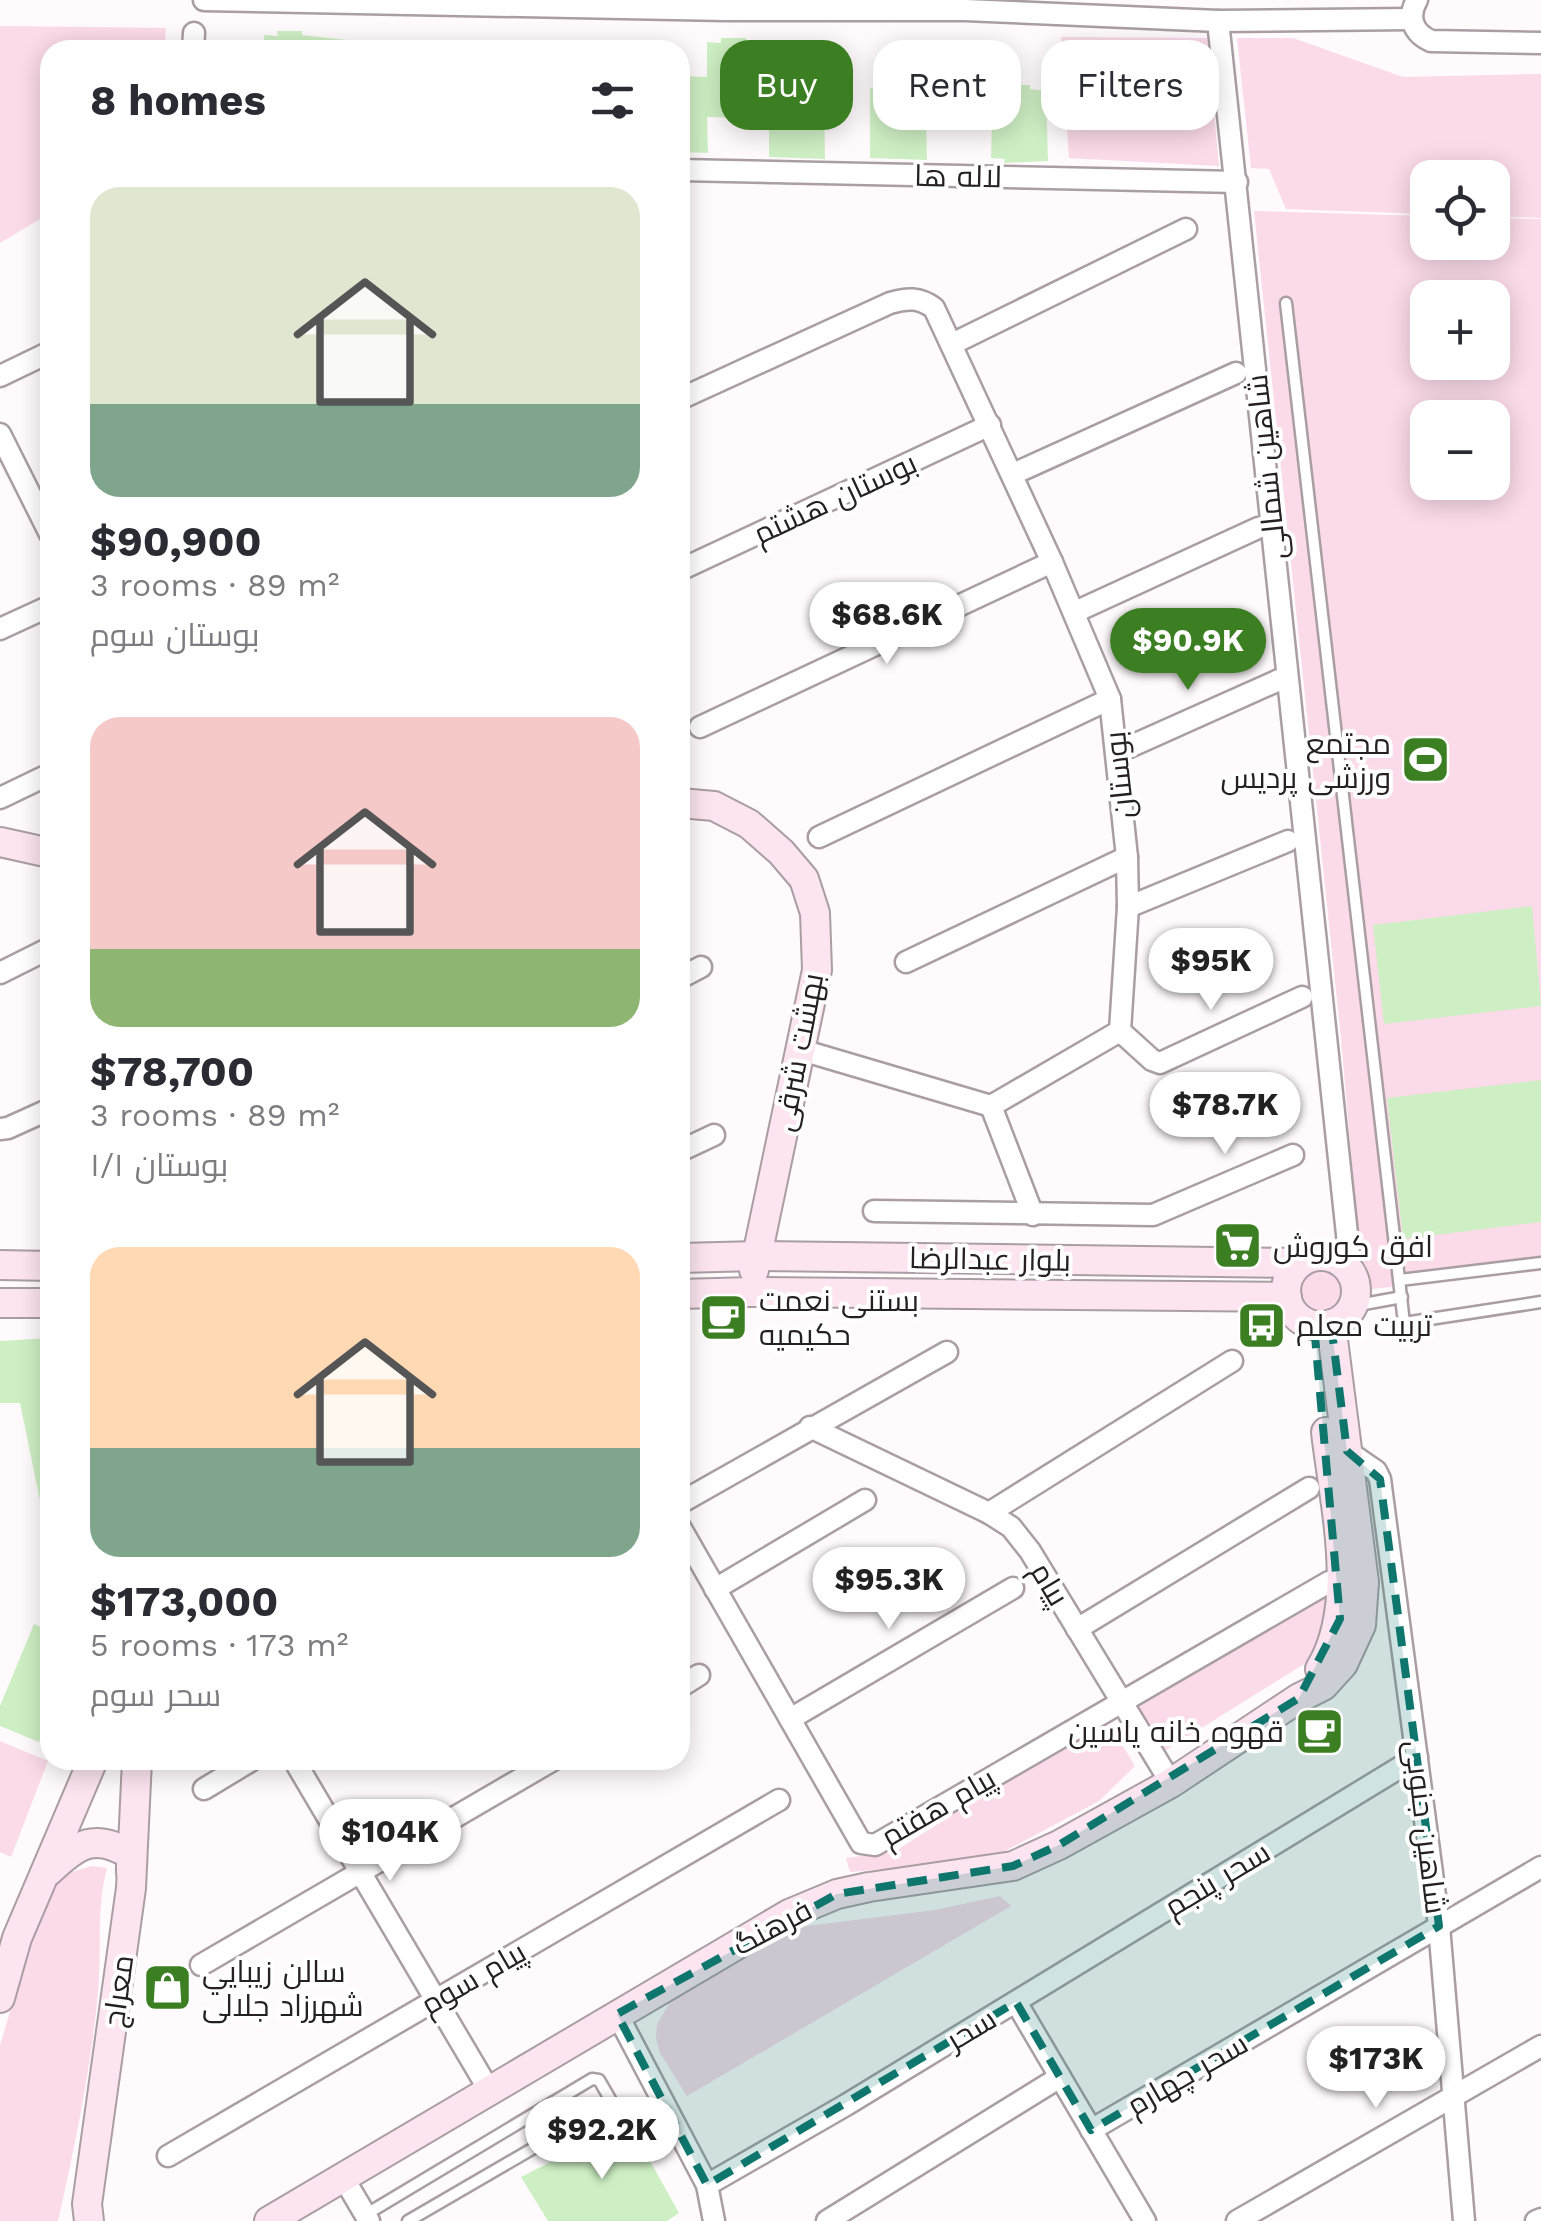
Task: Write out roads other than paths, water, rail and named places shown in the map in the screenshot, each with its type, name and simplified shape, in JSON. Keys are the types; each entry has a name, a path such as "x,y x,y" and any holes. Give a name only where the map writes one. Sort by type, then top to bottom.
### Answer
{"main road":[{"name":"بهشت شرقی","path":"690,803 714,806 749,824 804,879 815,912 817,970 751,1292"},
{"path":"0,842 40,851"},
{"name":"بلوار عبدالرضا","path":"690,1258 1300,1263"},
{"path":"1310,1258 1333,1258 1351,1272 1355,1283 1333,1319 1296,1316 1287,1297 1289,1278 1300,1263 1310,1258"},
{"path":"0,1266 40,1266"},
{"name":"بلوار عبدالرضا","path":"690,1294 1287,1297"},
{"path":"0,1303 40,1303"},
{"name":"فرهنگ","path":"269,2221 789,1914 836,1894 1013,1866 1170,1783 1306,1696 1343,1664 1361,1626 1364,1582 1333,1319"},
{"name":"فرهنگ","path":"1306,1696 1328,1655 1340,1619 1333,1319"},
{"path":"0,1998 17,1938 89,1770"},
{"name":"معراج","path":"89,2221 87,2204 131,1888 137,1770"},
{"path":"42,1878 70,1851 92,1842 114,1844 131,1855 131,1888"}],"street":[{"path":"204,0 965,5 1218,20 1415,10 1417,32 1432,41 1541,43"},
{"name":"شاهین شمالی","path":"1218,20 1351,1272"},
{"name":"لاله ها","path":"690,170 1236,182"},
{"path":"952,344 1186,228"},
{"name":"بوستان","path":"690,394 902,299 924,301 934,308 1013,474 1110,699 1127,857 1120,1031"},
{"path":"0,376 40,357"},
{"path":"1013,474 1236,372"},
{"name":"بوستان هشتم","path":"690,565 990,425"},
{"path":"0,434 6,464 40,514"},
{"path":"1075,612 1258,528"},
{"path":"700,727 1052,562"},
{"path":"0,629 40,611"},
{"path":"1118,752 1280,680"},
{"path":"820,837 1110,699"},
{"path":"0,798 40,779"},
{"path":"1128,906 1288,840"},
{"path":"906,962 1127,857"},
{"path":"0,973 40,953"},
{"path":"690,973 701,967"},
{"path":"798,1049 991,1106 1120,1031 1160,1063 1302,997"},
{"path":"991,1106 1033,1215"},
{"path":"0,1129 40,1113"},
{"path":"690,1146 714,1135"},
{"path":"874,1211 1153,1215 1293,1155"},
{"path":"690,1497 947,1352"},
{"path":"989,1513 1232,1361"},
{"name":"پیام","path":"810,1428 1011,1527 1170,1783"},
{"name":"شاهین جنوبی","path":"1347,1450 1376,1471 1380,1479 1439,1926 1464,2221"},
{"path":"1078,1630 1308,1488"},
{"path":"716,1589 864,1500"},
{"name":"پیام هفتم","path":"690,1544 861,1843 875,1846 1329,1582"},
{"path":"790,1718 1013,1588"},
{"path":"690,1682 700,1676"},
{"name":"سحر پنجم","path":"1016,2002 1417,1757"},
{"path":"204,1789 235,1770"},
{"path":"300,1770 489,2090"},
{"path":"201,1965 537,1770"},
{"name":"پیام سوم","path":"168,2156 779,1800"},
{"name":"سحر چهارم","path":"1092,2130 1541,1866"},
{"name":"سحر","path":"707,2185 1016,2002 1142,2220"},
{"path":"617,2014 707,2185 714,2221"},
{"path":"1237,2221 1541,2046"},
{"path":"827,2221 1060,2077"},
{"path":"343,2177 367,2218"}],"lane":[{"path":"1286,303 1404,1323 1541,1302"},
{"path":"1400,1280 1541,1264"},
{"path":"1333,1319 1402,1298"},
{"path":"367,2218 592,2080 599,2080 610,2099 606,2106 408,2221"}],"place":[{"name":"مجتمع ورزشی پردیس","path":"1426,760"},
{"name":"افق کوروش","path":"1238,1246"},
{"name":"بستنی نعمت حکیمیه","path":"724,1317"},
{"name":"تربیت معلم","path":"1261,1325"},
{"name":"قهوه خانه یاسین","path":"1319,1731"},
{"name":"سالن زيبايي شهرزاد جلالى","path":"167,1988"}]}
